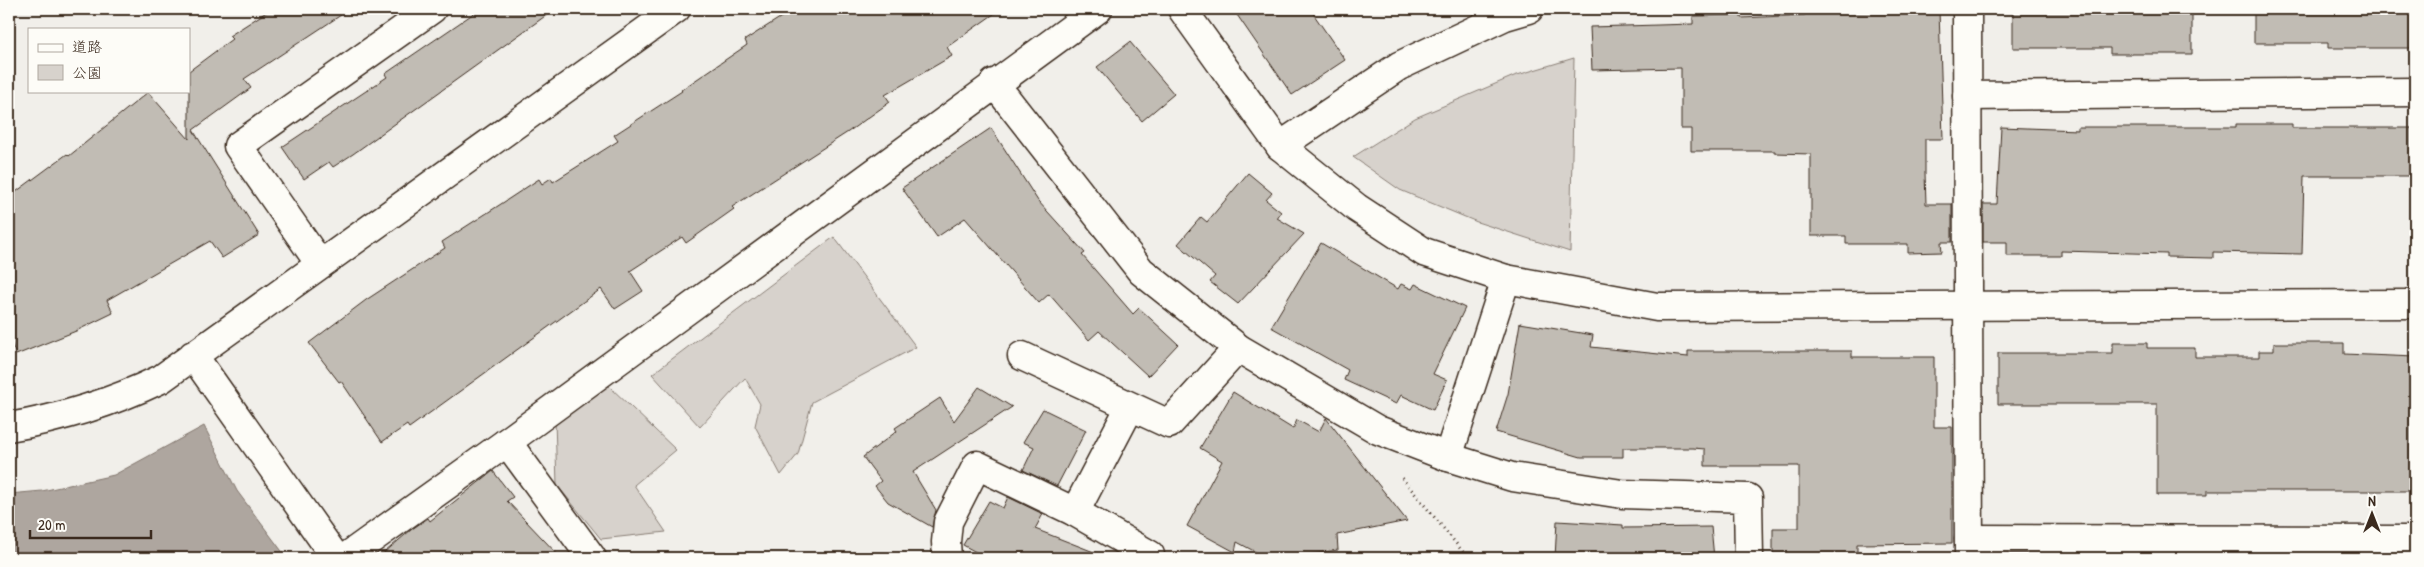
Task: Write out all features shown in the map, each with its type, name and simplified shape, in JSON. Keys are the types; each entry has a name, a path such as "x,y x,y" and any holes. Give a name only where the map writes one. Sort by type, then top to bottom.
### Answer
{"street":[{"path":"320,264 238,146 432,9"},
{"path":"9,427 45,421 87,410 124,397 160,379 676,9"},
{"path":"345,558 507,442 994,83 1098,9"},
{"path":"1182,9 1280,146 1357,208 1424,252 1506,279 1657,307 2415,304"},
{"path":"1280,146 1399,66 1505,16 1529,9"},
{"path":"1967,9 1969,549 2415,540"},
{"path":"994,83 1141,271 1238,348 1378,430 1448,457 1512,477 1622,494 1748,498 1749,558"},
{"path":"1967,96 2415,92"},
{"path":"1448,457 1506,279"},
{"path":"1022,356 1169,424 1238,348"},
{"path":"193,356 336,558"},
{"path":"1075,512 1130,407"},
{"path":"507,442 592,558"},
{"path":"947,558 948,522 978,465 1075,512 1155,557"}],"path":[{"path":"1378,430 1405,484 1468,558"}],"green space":[{"path":"1574,58 1570,252 1477,222 1400,190 1353,157 1415,118 1514,76"},
{"path":"834,237 916,347 812,402 798,454 781,475 755,426 760,404 745,378 700,427 652,374"},
{"path":"609,386 676,450 634,485 666,532 601,539 557,485 555,420"}],"shaded area":[{"path":"204,426 237,491 284,554 284,558 9,558 9,494 42,491 114,475"}],"building":[{"path":"271,9 350,9 244,79 251,88 193,130 259,235 222,258 210,241 107,300 113,313 76,331 16,355 9,337 9,197 67,154 69,156 148,92 189,139 190,70 232,39 229,36"},
{"path":"480,9 555,9 353,154 333,167 329,162 304,179 282,147 387,77 385,74"},
{"path":"794,9 1001,9 947,47 952,56 885,95 890,102 848,132 732,207 734,209 686,243 682,237 630,271 643,291 615,309 601,289 409,428 407,425 382,442 341,381 339,382 309,343 366,300 445,248 442,242 539,179 542,184 551,178 553,182 618,141 614,135 682,91 747,45 745,40"},
{"path":"1233,9 1310,9 1345,60 1292,95"},
{"path":"2013,9 2091,9 2091,14 2192,14 2192,54 2110,54 2110,48 2013,48"},
{"path":"2254,9 2415,9 2415,48 2328,48 2328,43 2254,43"},
{"path":"1939,10 1943,139 1925,139 1925,173 1926,204 1952,204 1952,242 1941,242 1942,252 1908,253 1908,244 1846,244 1846,236 1811,236 1811,154 1775,153 1775,151 1691,151 1691,129 1681,129 1681,68 1592,70 1590,27 1693,24 1693,16 1741,15 1741,18 1805,15 1805,13"},
{"path":"1130,42 1174,94 1142,121 1097,67"},
{"path":"2236,124 2292,124 2292,128 2415,128 2415,176 2304,176 2302,254 2213,252 2213,258 2167,257 2167,254 2061,251 2061,256 2007,256 2007,242 1983,242 1983,204 1997,204 2001,127 2078,130 2078,127 2236,127"},
{"path":"991,128 1038,201 1085,253 1082,255 1133,314 1139,308 1178,344 1148,376 1099,331 1089,340 1049,294 1039,303 965,218 937,237 902,188"},
{"path":"1248,173 1272,193 1266,200 1281,212 1277,218 1304,234 1238,304 1210,282 1215,276 1178,244 1201,217 1207,222"},
{"path":"1321,243 1398,289 1401,284 1412,289 1415,284 1465,308 1433,374 1447,380 1433,410 1401,395 1396,404 1344,380 1348,370 1271,327"},
{"path":"1520,323 1593,335 1591,347 1688,357 1688,351 1852,351 1852,357 1934,357 1934,427 1952,427 1952,543 1857,544 1857,558 1773,558 1773,528 1799,528 1799,466 1705,466 1705,449 1693,448 1623,448 1623,457 1581,457 1496,432 1508,394"},
{"path":"2113,343 2147,343 2147,348 2195,348 2195,357 2259,357 2259,351 2274,351 2274,343 2344,343 2344,354 2415,357 2415,491 2207,491 2207,495 2157,495 2157,404 1998,404 1998,353 2113,353"},
{"path":"979,387 1012,407 913,472 936,510 932,527 888,502 875,486 881,481 863,457 897,431 895,428 940,398 954,421"},
{"path":"1233,392 1293,429 1297,420 1319,432 1326,418 1407,521 1337,535 1338,550 1287,558 1267,558 1237,542 1235,552 1187,526 1222,461 1200,448"},
{"path":"1043,409 1086,430 1057,486 1023,470 1034,447 1023,442"},
{"path":"493,471 513,497 507,501 561,558 378,558 412,529 428,518 430,521"},
{"path":"1008,497 1043,514 1035,529 1104,556 1104,558 987,558 963,545 989,501 1003,508"},
{"path":"1557,521 1623,525 1623,528 1711,527 1714,558 1555,558"}]}
